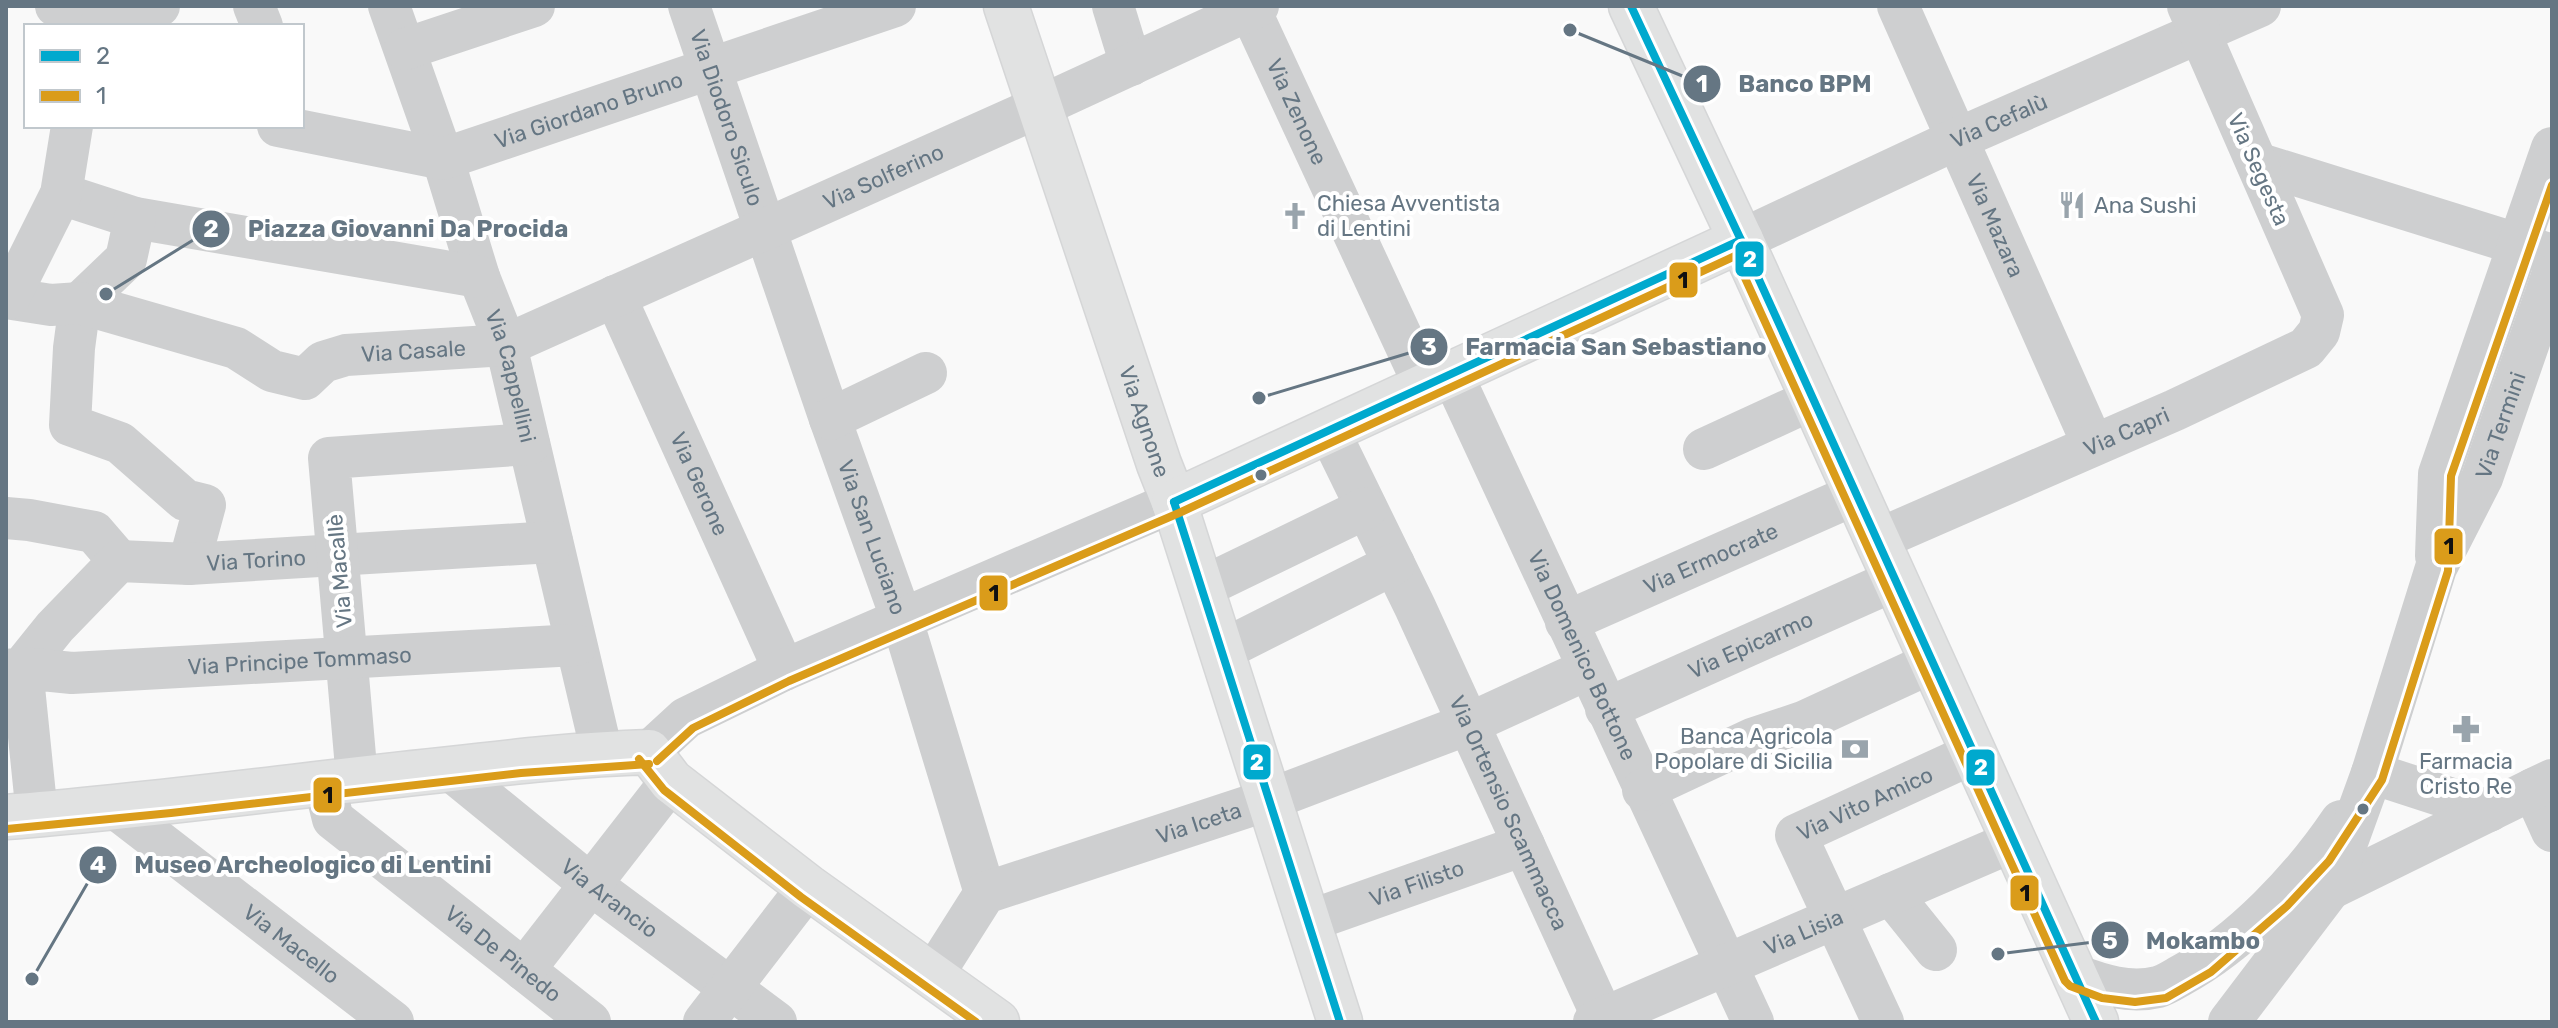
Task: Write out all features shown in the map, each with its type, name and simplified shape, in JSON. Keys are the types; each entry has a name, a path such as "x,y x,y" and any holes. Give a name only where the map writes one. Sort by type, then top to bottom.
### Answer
{"main road":[{"path":"1631,6 1741,240 2096,1022"},
{"name":"Via Agnone","path":"1015,10 1041,106 1154,450 1174,502 1340,1022"},
{"path":"1174,502 1741,240"},
{"path":"22,816 175,803 340,781 602,753 660,767 808,887 997,1022"}],"street":[{"path":"79,15 159,6"},
{"name":"Via Cappellini","path":"389,6 443,159 479,277 506,345 602,753"},
{"path":"405,49 534,6"},
{"name":"Via Diodoro Siculo","path":"689,6 764,229"},
{"name":"Via Giordano Bruno","path":"443,159 895,6"},
{"path":"1113,6 1131,65"},
{"name":"Via Mazara","path":"1898,6 2093,445"},
{"name":"Via Cefalù","path":"1741,240 1957,139 2194,20 2260,6"},
{"name":"Via Solferino","path":"506,345 1254,8"},
{"name":"Via Zenone","path":"1254,8 1438,381"},
{"name":"Via Segesta","path":"2194,20 2323,315 2319,332"},
{"path":"72,128 61,194 7,298 51,305 80,303"},
{"path":"299,128 443,159"},
{"name":"Via Termini","path":"2436,568 2439,474 2495,313 2536,249 2552,148"},
{"path":"2257,163 2536,249"},
{"path":"61,194 135,218 479,277"},
{"path":"135,218 126,259 80,303 70,425 120,443 185,500 205,505 189,564"},
{"name":"Via San Luciano","path":"764,229 902,620 985,893"},
{"name":"Via Termini","path":"2229,1022 2330,889 2372,773 2436,568 2482,478 2507,406 2543,353 2552,276"},
{"name":"Via Gerone","path":"615,296 784,670"},
{"name":"Via Casale","path":"80,303 236,348 272,371 305,379 323,362 346,355 506,345"},
{"path":"2495,313 2543,353"},
{"name":"Via Capri","path":"1877,540 2306,348 2319,332"},
{"path":"2473,377 2543,353"},
{"path":"830,419 926,373"},
{"name":"Via Domenico Bottone","path":"1438,381 1566,622 1753,1022"},
{"path":"2507,406 2546,384 2552,384"},
{"path":"1704,449 1813,399"},
{"name":"Via Ortensio Scammacca","path":"1345,424 1366,508 1524,845 1612,1018"},
{"name":"Via Macallè","path":"340,781 346,658 329,458 529,444"},
{"name":"Via Ermocrate","path":"1566,622 1856,494"},
{"path":"524,970 590,884 686,718 784,670 1174,502"},
{"path":"1201,588 1366,508"},
{"path":"6,518 94,532 119,561 14,669 22,816"},
{"name":"Via Torino","path":"119,561 189,564 552,542"},
{"path":"1221,651 1394,564"},
{"name":"Via Epicarmo","path":"1606,709 1895,580"},
{"name":"Via Principe Tommaso","path":"14,669 72,673 576,645"},
{"path":"1643,790 1752,739 1803,722 1933,662"},
{"name":"Via Iceta","path":"985,893 1268,800 1468,724 1588,669"},
{"name":"Via Vito Amico","path":"1834,918 1796,835 1974,753"},
{"name":"Via Arancio","path":"449,769 590,884 776,1022"},
{"path":"2372,773 2489,811"},
{"name":"Via Termini","path":"2075,975 2105,986 2135,990 2161,987 2205,962 2279,897 2320,853 2372,773"},
{"name":"Via De Pinedo","path":"340,781 333,819 590,1022"},
{"path":"2330,889 2542,785 2552,831"},
{"name":"Via Macello","path":"114,807 393,1022"},
{"name":"Via Lisia","path":"1612,1018 1726,965 2014,841"},
{"name":"Via Filisto","path":"1309,921 1524,845"},
{"path":"704,1022 808,887"},
{"path":"933,975 985,893"},
{"path":"1891,894 1936,950"},
{"path":"1834,918 1883,1022"}],"transit line":[{"name":"2","path":"1631,6 1741,240 2096,1022"},
{"name":"1","path":"657,761 693,728 789,681 1179,513 1735,256 2065,981 2070,986 2102,998 2135,1002 2166,998 2211,972 2287,906 2329,861 2382,780 2448,571 2451,476 2552,185"},
{"name":"2","path":"1174,502 1741,240"},
{"name":"2","path":"1174,502 1340,1022"},
{"name":"1","path":"639,759 664,790 801,897 976,1022"},
{"name":"1","path":"7,829 521,773 649,764"}],"place":[{"name":"Banco BPM","path":"1570,30"},
{"name":"Ana Sushi","path":"2072,205"},
{"name":"Chiesa Avventista di Lentini","path":"1295,216"},
{"name":"Piazza Giovanni Da Procida","path":"106,294"},
{"name":"Farmacia San Sebastiano","path":"1259,398"},
{"name":"Farmacia Cristo Re","path":"2466,729"},
{"name":"Banca Agricola Popolare di Sicilia","path":"1855,749"},
{"name":"Mokambo","path":"1998,954"},
{"name":"Museo Archeologico di Lentini","path":"32,979"}]}
